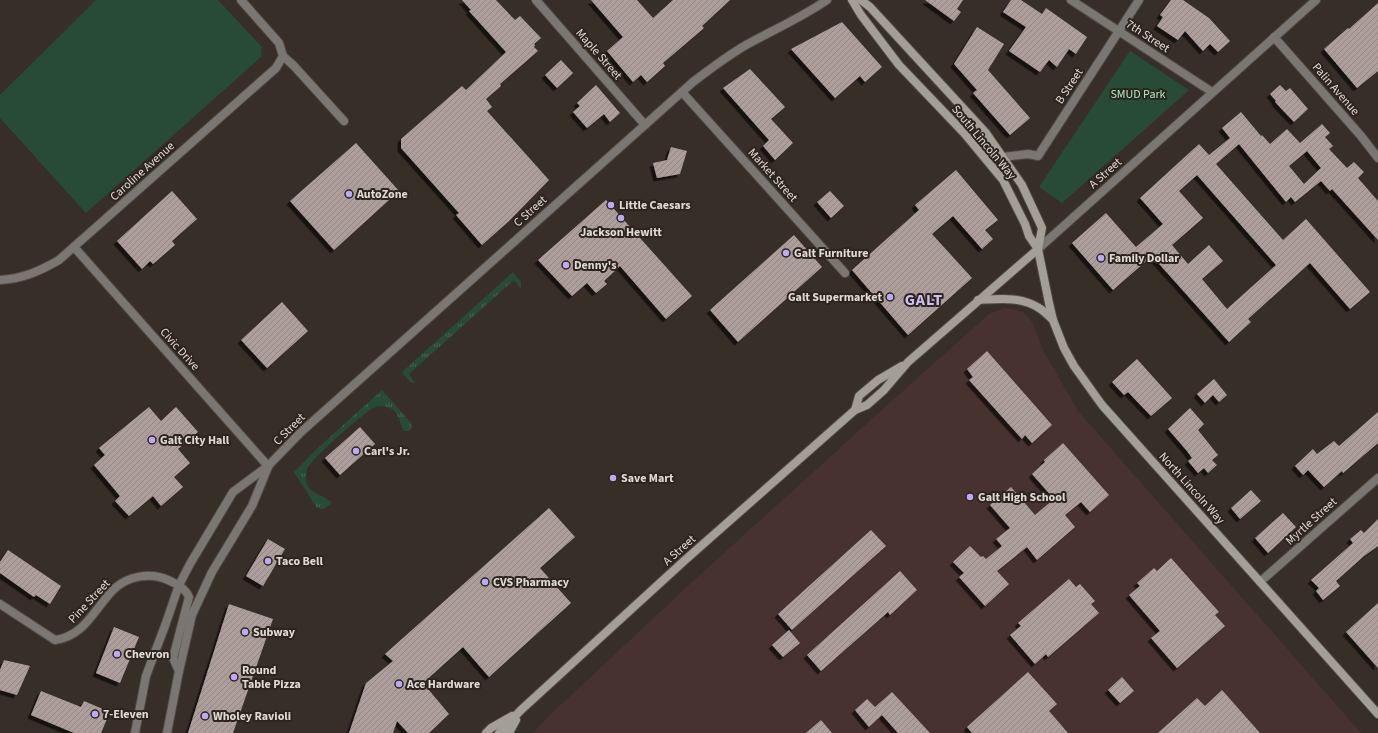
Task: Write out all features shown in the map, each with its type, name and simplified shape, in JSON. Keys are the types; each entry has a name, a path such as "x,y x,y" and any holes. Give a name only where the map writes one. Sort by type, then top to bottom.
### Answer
{"main road":[{"name":"South Lincoln Way","path":"852,0 861,15 899,65 964,133 1003,180 1025,224 1029,236 1038,249"},
{"name":"South Lincoln Way","path":"861,0 870,7 973,118 1003,157 1022,185 1042,228 1038,249"},
{"name":"A Street","path":"499,733 521,710 684,561 855,410 867,405 875,398 884,390 908,362 1038,249"},
{"name":"North Lincoln Way","path":"1038,249 1053,320 1064,348 1086,385 1102,405 1378,714"},
{"path":"978,300 1008,298 1016,299 1039,308 1053,320"},
{"name":"A Street","path":"855,410 859,396 878,380 908,362"},
{"name":"A Street","path":"486,733 491,728 521,710"},
{"name":"A Street","path":"509,733 521,710"}],"street":[{"path":"241,0 279,43 283,56 344,121"},
{"name":"Maple Street","path":"536,0 645,124"},
{"name":"C Street","path":"135,733 146,676 179,585 233,492 268,466 301,432 682,92 716,64 809,13 827,0"},
{"name":"7th Street","path":"1071,0 1212,92"},
{"name":"B Street","path":"1003,157 1028,154 1038,156 1139,0"},
{"name":"A Street","path":"1038,249 1316,0"},
{"name":"Palin Avenue","path":"1274,37 1361,136 1378,158"},
{"name":"Caroline Avenue","path":"0,280 25,276 43,270 59,260 276,68 283,56"},
{"name":"Market Street","path":"682,92 845,273"},
{"name":"Civic Drive","path":"74,247 268,466"},
{"name":"C Street","path":"167,733 179,671 192,616 212,572 252,506 268,466"},
{"name":"Myrtle Street","path":"1260,582 1378,478"},
{"name":"Pine Street","path":"0,604 55,640 65,639 86,623 114,589 129,580 140,576 153,576 164,578 179,585"},
{"path":"179,585 185,590 189,597 173,658 179,671"}],"shaded area":[{"name":"Galt High School","path":"1004,308 1017,310 1024,313 1032,322 1043,350 1078,411 1361,733 533,733 551,714 691,583 884,408 989,314"}],"green space":[{"path":"96,0 218,0 262,47 261,57 86,213 0,118 0,95"},
{"name":"SMUD Park","path":"1130,51 1189,90 1062,203 1039,187"},
{"path":"513,272 521,282 521,289 514,280 409,374 415,383 410,382 402,372"},
{"path":"382,390 411,423 412,428 409,431 404,431 394,411 385,406 373,408 348,427 318,456 307,469 306,481 310,489 331,502 330,505 323,509 317,508 294,472 320,446"}],"building":[{"path":"462,0 496,0 515,20 520,16 541,38 534,44 534,47 538,51 500,84 501,86 486,99 492,107 487,111 549,180 509,221 482,245 456,215 459,213 401,148 401,139 462,86 466,90 506,52 469,11 471,10"},
{"path":"591,0 637,0 653,18 673,0 730,0 702,26 704,28 663,63 665,66 647,82 641,75 633,82 607,51 623,37"},
{"path":"925,0 963,0 957,9 961,12 954,21"},
{"path":"1011,0 1021,0 1042,14 1046,8 1087,37 1076,54 1069,49 1057,67 1049,60 1040,72 1009,51 1026,27 1003,12"},
{"path":"1171,0 1183,0 1209,18 1230,41 1218,52 1210,44 1203,51 1185,31 1178,40 1157,26 1163,17 1160,15"},
{"path":"1378,3 1378,71 1357,88 1324,49"},
{"path":"842,22 882,67 865,82 860,76 835,98 791,49"},
{"path":"977,27 1004,44 988,70 1030,118 1010,135 973,93 977,90 954,64"},
{"path":"561,60 573,73 557,88 545,75"},
{"path":"750,69 785,107 771,119 793,143 775,160 763,146 769,140 723,88"},
{"path":"596,85 620,113 610,122 604,114 587,128 573,112 580,106 577,103"},
{"path":"1280,85 1286,91 1290,88 1308,109 1294,122 1275,102 1276,101 1270,94"},
{"path":"1241,112 1261,136 1262,135 1270,144 1287,129 1300,143 1322,124 1330,133 1325,137 1333,146 1329,149 1347,168 1354,162 1364,172 1358,178 1378,201 1378,240 1332,189 1330,191 1321,181 1295,202 1291,197 1286,202 1239,144 1216,164 1283,240 1306,219 1370,292 1350,309 1310,263 1248,319 1251,322 1229,342 1152,256 1113,290 1072,243 1106,213 1136,247 1163,224 1140,198 1199,144 1209,155 1230,138 1222,128","holes":["1307,151 1321,168 1304,184 1289,166","1197,175 1276,265 1227,309 1202,279 1223,261 1209,245 1188,264 1172,245 1203,218 1179,191"]},
{"path":"356,143 399,191 334,250 290,201"},
{"path":"671,147 687,151 680,174 657,178 653,163 667,160"},
{"path":"956,170 998,220 985,230 993,239 982,249 953,216 932,234 972,278 908,335 852,270 919,210 915,205"},
{"path":"172,191 197,219 172,241 175,245 153,264 150,261 142,269 117,241"},
{"path":"830,191 844,206 831,218 817,202"},
{"path":"606,200 692,296 666,319 620,266 604,281 607,284 596,293 587,283 572,296 538,260"},
{"path":"794,235 822,267 738,342 710,310"},
{"path":"282,302 308,331 267,368 241,340"},
{"path":"987,351 1052,425 1032,443 1025,435 1022,439 969,380 973,377 967,369"},
{"path":"1137,359 1172,398 1151,416 1128,392 1124,395 1112,382"},
{"path":"1214,379 1227,395 1219,402 1213,395 1205,403 1197,394"},
{"path":"149,407 161,421 176,407 198,432 178,449 190,463 174,477 183,487 161,506 153,496 129,516 115,501 120,496 94,465 105,455 99,448"},
{"path":"1190,408 1204,424 1198,430 1218,455 1212,460 1217,465 1208,473 1204,468 1198,473 1188,461 1192,458 1168,429"},
{"path":"1378,412 1378,443 1324,487 1308,470 1303,475 1295,466 1313,449 1317,454 1334,441 1339,446"},
{"path":"360,427 375,444 340,475 325,458"},
{"path":"1063,443 1109,495 1090,512 1081,502 1065,515 1075,527 1037,560 1027,547 997,571 1009,584 985,606 959,577 964,573 953,562 970,546 981,557 983,556 986,559 1002,546 996,539 1010,528 990,505 1011,487 1035,515 1054,499 1032,474 1045,462 1044,460"},
{"path":"1251,490 1261,501 1240,519 1231,508"},
{"path":"549,508 575,537 540,568 571,603 489,677 463,647 423,683 449,714 429,733 408,733 397,721 393,733 349,733 366,683 393,661 385,654"},
{"path":"1283,513 1296,527 1268,553 1255,538"},
{"path":"1378,519 1378,546 1364,556 1336,581 1340,586 1323,600 1316,591 1319,588 1311,580 1353,543 1350,539 1361,530 1364,533"},
{"path":"871,530 886,546 792,630 778,614"},
{"path":"268,539 285,549 263,586 246,576"},
{"path":"8,550 61,586 50,604 36,595 34,597 0,573 0,562"},
{"path":"1171,558 1219,612 1215,615 1225,626 1177,668 1151,638 1160,631 1129,595 1140,586 1137,583 1154,568 1157,571"},
{"path":"900,571 917,590 890,615 888,612 821,671 807,655"},
{"path":"1069,579 1076,587 1080,584 1095,601 1091,604 1099,613 1048,657 1046,654 1035,664 1010,635 1021,626 1018,623"},
{"path":"1378,603 1378,668 1346,632"},
{"path":"229,604 273,619 233,733 188,733"},
{"path":"114,627 139,637 120,683 96,673"},
{"path":"789,630 800,643 783,657 772,645"},
{"path":"4,660 30,666 17,695 0,690 0,670"},
{"path":"1028,672 1057,704 1049,711 1068,733 972,733 967,727"},
{"path":"1122,677 1134,691 1120,703 1108,690"},
{"path":"1222,690 1260,733 1158,733 1197,698 1205,706"},
{"path":"41,691 81,707 84,701 110,712 101,733 74,733 31,715"},
{"path":"892,692 930,733 898,733 882,715 869,727 855,710 867,699 875,707"},
{"path":"821,720 832,733 806,733"}],"place":[{"name":"AutoZone","path":"349,194"},
{"name":"Little Caesars","path":"611,205"},
{"name":"Jackson Hewitt","path":"621,218"},
{"name":"Galt Furniture","path":"786,253"},
{"name":"Family Dollar","path":"1101,258"},
{"name":"Denny's","path":"566,265"},
{"name":"Galt Supermarket","path":"890,297"},
{"name":"Galt City Hall","path":"152,440"},
{"name":"Carl's Jr.","path":"356,451"},
{"name":"Save Mart","path":"613,478"},
{"name":"Galt High School","path":"970,497"},
{"name":"Taco Bell","path":"268,561"},
{"name":"CVS Pharmacy","path":"485,582"},
{"name":"Subway","path":"245,632"},
{"name":"Chevron","path":"117,654"},
{"name":"Round Table Pizza","path":"234,677"},
{"name":"Ace Hardware","path":"399,684"},
{"name":"7-Eleven","path":"95,714"},
{"name":"Wholey Ravioli","path":"205,716"}],"district":[{"name":"GALT","path":"924,299"}]}
